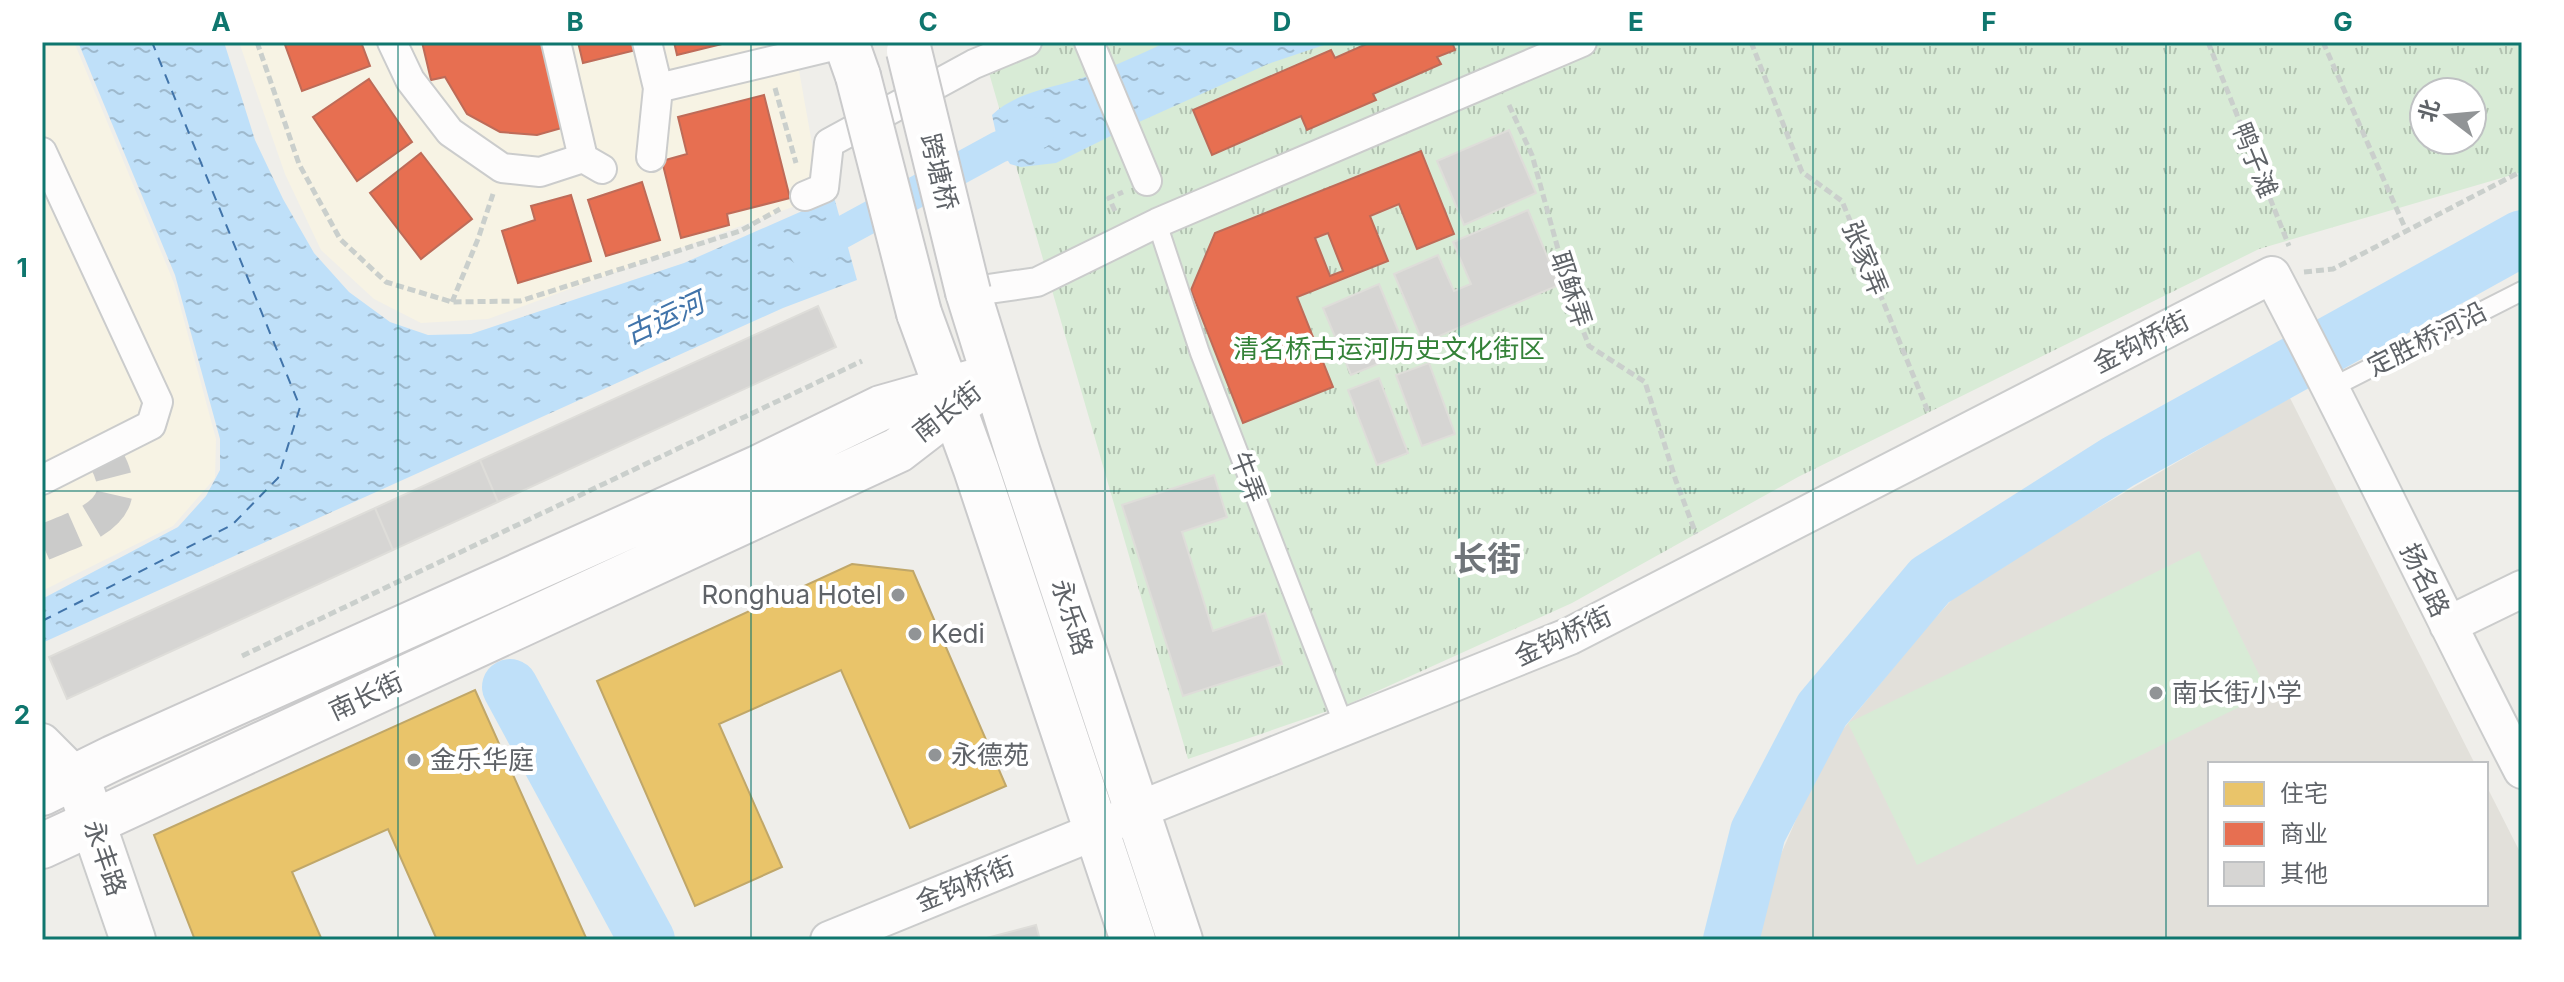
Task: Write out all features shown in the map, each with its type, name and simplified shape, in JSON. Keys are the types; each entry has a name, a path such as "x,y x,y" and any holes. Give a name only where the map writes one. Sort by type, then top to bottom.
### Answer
{"main road":[{"name":"跨塘桥","path":"908,47 968,292"},
{"name":"跨塘桥","path":"850,54 919,313"},
{"name":"永乐路","path":"968,292 1180,940"},
{"name":"永乐路","path":"919,313 981,483 1133,940"},
{"name":"南长街","path":"59,785 758,468 881,408 950,398 994,376"},
{"name":"南长街","path":"42,846 898,450 950,398"},
{"name":"永丰路","path":"59,785 93,822 133,940"}],"street":[{"path":"392,42 410,80 450,132 502,168 540,172 593,164 556,42"},
{"path":"647,42 658,88 651,157"},
{"path":"805,196 824,188 829,143 974,64 1027,42"},
{"path":"968,292 1037,282 1157,223 1582,42"},
{"path":"1093,53 1147,181"},
{"path":"658,88 768,62 850,54"},
{"path":"42,480 151,425 158,402 45,167"},
{"name":"金钩桥街","path":"829,940 873,932 1136,811 1570,636 2272,275"},
{"name":"扬名路","path":"2272,275 2522,770"},
{"path":"2448,625 2522,589"},
{"path":"42,742 59,785"}],"lane":[{"name":"牛弄","path":"1157,223 1200,353 1345,728"},
{"name":"定胜桥河沿","path":"2331,388 2522,291"}],"path":[{"path":"257,42 299,164 340,239 386,282 452,302 520,301 740,231 805,196"},
{"name":"张家弄","path":"1751,42 1802,172 1842,201 1941,445"},
{"name":"鸭子滩","path":"2208,42 2290,249 2272,275"},
{"path":"2323,42 2406,230"},
{"path":"768,62 797,167"},
{"name":"耶稣弄","path":"1497,78 1532,155 1574,307 1589,346 1645,382 1676,481 1708,565"},
{"path":"452,302 502,168"},
{"path":"2272,275 2333,269 2522,171"},
{"path":"230,661 862,361"}],"shaded area":[{"path":"42,42 74,42 174,283 216,439 215,478 173,526 42,591"},
{"path":"239,42 794,42 817,172 825,195 488,319 421,323 374,299 321,250 285,174"},
{"name":"南长街小学","path":"2288,394 2474,762 2208,762 2208,906 2488,906 2488,789 2522,856 2522,940 1751,940 1777,863 1827,749 1965,585 2205,446"}],"green space":[{"name":"清名桥古运河历史文化街区","path":"980,42 2522,42 2522,172 2259,249 1798,477 1572,603 1351,703 1188,759"},
{"path":"2199,551 2268,693 1917,865 1848,723"}],"water":[{"path":"78,42 224,42 255,140 283,199 314,253 349,292 390,322 428,335 471,334 684,263 834,197 857,280 783,308 42,643 42,599 178,527 206,496 220,470 220,439 175,275"},
{"path":"1167,42 1333,42 1268,64 1056,163 1021,167 1010,164 999,147 992,115 1002,107 1024,95 1095,73"}],"building: 住宅":[{"name":"永德苑","path":"852,564 913,571 1006,786 910,828 841,670 719,724 782,867 695,906 597,681"},
{"name":"金乐华庭","path":"475,690 587,940 437,940 388,829 292,872 322,940 195,940 154,835"}],"building: 商业":[{"path":"284,42 361,42 370,66 302,91"},
{"path":"422,42 542,42 565,127 537,135 500,132 467,114 445,77 431,80"},
{"path":"578,42 635,42 636,50 583,63"},
{"path":"674,42 730,42 677,55"},
{"path":"1371,42 1452,42 1455,50 1437,57 1441,64 1373,94 1376,100 1307,130 1301,116 1212,155 1193,110 1331,50 1335,58"},
{"path":"369,79 412,142 357,181 313,117"},
{"path":"764,95 790,198 727,214 729,225 681,238 662,161 687,154 678,117"},
{"path":"1421,151 1454,234 1417,249 1399,204 1370,216 1388,261 1297,297 1333,387 1243,423 1191,290 1215,233","holes":["1328,233 1343,271 1330,276 1315,238"]},
{"path":"421,153 472,219 421,259 370,193"},
{"path":"642,182 660,240 606,256 588,200"},
{"path":"571,195 591,261 518,283 502,231 535,220 531,206"}],"building: 其他":[{"path":"1509,130 1536,193 1464,225 1437,161"},
{"path":"1528,210 1559,285 1423,343 1394,274 1438,255 1454,291 1471,284 1453,242"},
{"path":"1379,284 1407,352 1351,375 1323,308"},
{"path":"818,306 836,347 498,502 480,460"},
{"path":"1429,363 1455,434 1422,446 1396,375"},
{"path":"1379,378 1408,453 1377,465 1348,390"},
{"path":"480,460 498,502 393,550 375,508"},
{"path":"1214,475 1227,517 1182,532 1213,631 1265,613 1282,664 1183,696 1122,505"},
{"path":"375,508 393,550 67,699 49,657"},
{"path":"1036,925 1040,940 979,940"}],"waterway":[{"name":"古运河","path":"806,252 999,147 1038,133"},
{"path":"1731,940 1758,832 1822,710 1930,581 2118,462 2522,238"},
{"path":"510,687 647,940"}],"ferry route":[{"path":"42,621 232,525 278,478 300,407 152,42"}],"tunnel":[{"path":"42,543 88,523 110,505 115,493 114,478 106,459"}],"place":[{"name":"Ronghua Hotel","path":"898,595"},
{"name":"Kedi","path":"915,634"},
{"name":"南长街小学","path":"2156,693"},
{"name":"永德苑","path":"935,755"},
{"name":"金乐华庭","path":"414,760"}],"district":[{"name":"长街","path":"1487,559"}]}
